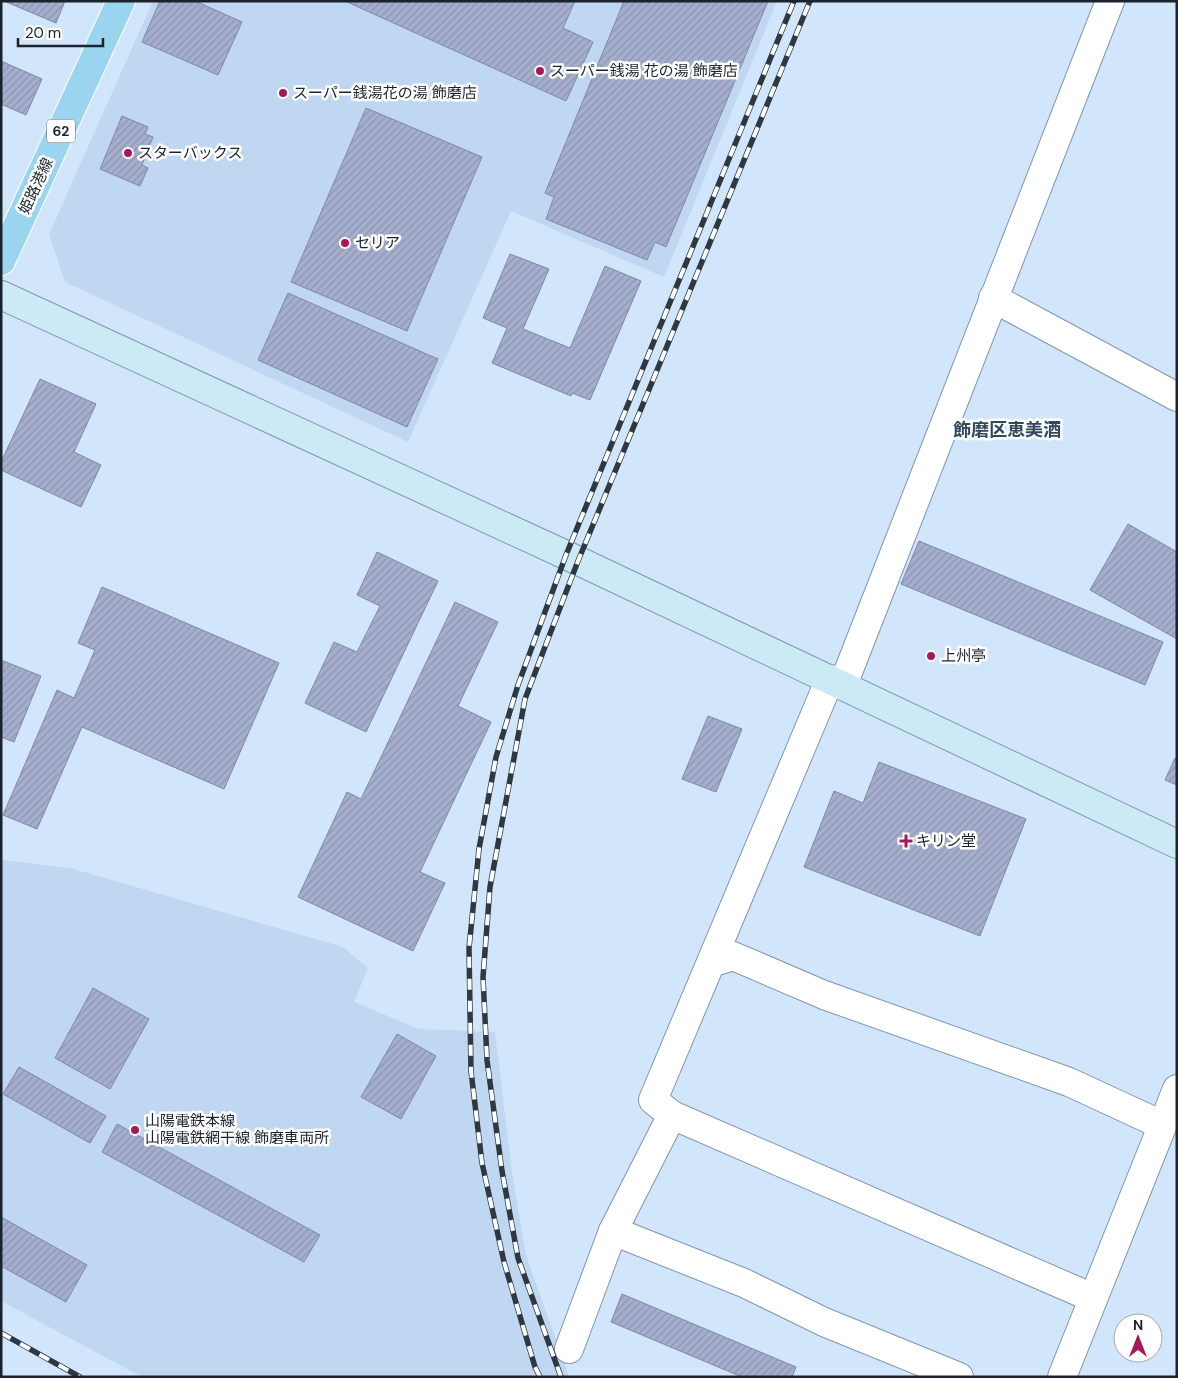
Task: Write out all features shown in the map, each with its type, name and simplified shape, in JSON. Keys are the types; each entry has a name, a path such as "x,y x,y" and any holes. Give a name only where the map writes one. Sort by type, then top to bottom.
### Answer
{"main road":[{"name":"姫路港線","path":"1,261 121,1"}],"street":[{"path":"1093,1298 672,1115 653,1100 711,963 836,682 994,298 1110,1"},
{"path":"1,295 836,682 1177,844"},
{"path":"994,298 1177,397"},
{"path":"711,963 733,956 824,995 1069,1082 1162,1125"},
{"path":"1062,1377 1177,1090"},
{"path":"569,1349 612,1232 672,1115"},
{"path":"612,1232 744,1283 824,1322 959,1377"}],"shaded area":[{"path":"153,1 777,1 664,277 511,211 408,442 65,282 49,234"},
{"path":"1,860 70,868 343,947 368,968 354,1002 419,1029 495,1032 512,1173 526,1255 569,1377 142,1377 1,1301"}],"building":[{"path":"4,1 65,1 56,23"},
{"path":"160,1 195,1 242,22 218,75 142,42"},
{"name":"スーパー銭湯 花の湯 飾磨店","path":"345,1 575,1 563,28 593,42 566,101"},
{"path":"624,1 768,1 666,247 655,242 647,260 546,219 554,197 545,193"},
{"path":"1,61 42,79 26,115 1,104"},
{"path":"366,108 482,157 407,331 291,282"},
{"path":"122,116 148,127 145,134 153,137 142,165 148,168 140,186 100,169"},
{"path":"510,254 549,269 523,329 570,348 605,266 641,281 590,400 572,393 571,396 492,363 507,328 483,318"},
{"path":"288,293 438,359 407,427 258,360"},
{"path":"40,379 96,404 74,452 101,465 81,507 1,470 1,462"},
{"path":"1128,524 1177,552 1177,639 1090,590"},
{"path":"919,541 1163,642 1145,685 901,584"},
{"path":"377,552 438,581 366,732 305,703 334,642 357,652 380,606 357,595"},
{"path":"102,587 279,663 224,789 82,727 37,829 3,815 57,690 74,698 95,650 78,643"},
{"path":"455,602 498,622 458,706 491,722 420,872 445,883 413,951 298,897 347,792 361,799"},
{"path":"1,660 41,676 14,742 1,737"},
{"path":"708,716 742,729 716,792 682,779"},
{"path":"1175,758 1177,759 1177,785 1165,780"},
{"path":"879,762 1026,819 980,936 804,867 834,791 863,803"},
{"path":"93,988 149,1019 110,1089 55,1058"},
{"path":"397,1034 436,1056 401,1119 361,1097"},
{"path":"19,1067 106,1116 90,1143 3,1094"},
{"path":"117,1124 320,1235 304,1262 102,1152"},
{"path":"1,1217 87,1265 66,1302 1,1266"},
{"path":"622,1294 796,1367 792,1377 742,1377 611,1322"}],"railway":[{"path":"540,1377 535,1367 504,1262 482,1163 471,1071 469,948 479,849 496,757 518,685 566,555 794,1"},
{"path":"561,1377 518,1258 502,1171 487,1060 483,977 490,887 525,699 578,561 810,1"},
{"path":"1,1333 80,1377"}],"place":[{"name":"スーパー銭湯 花の湯 飾磨店","path":"540,71"},
{"name":"スーパー銭湯花の湯 飾磨店","path":"283,93"},
{"name":"スターバックス","path":"128,153"},
{"name":"セリア","path":"345,243"},
{"name":"上州亭","path":"931,656"},
{"name":"キリン堂","path":"906,841"},
{"name":"山陽電鉄本線 山陽電鉄網干線 飾磨車両所","path":"135,1130"}],"district":[{"name":"飾磨区恵美酒","path":"1007,430"}]}
